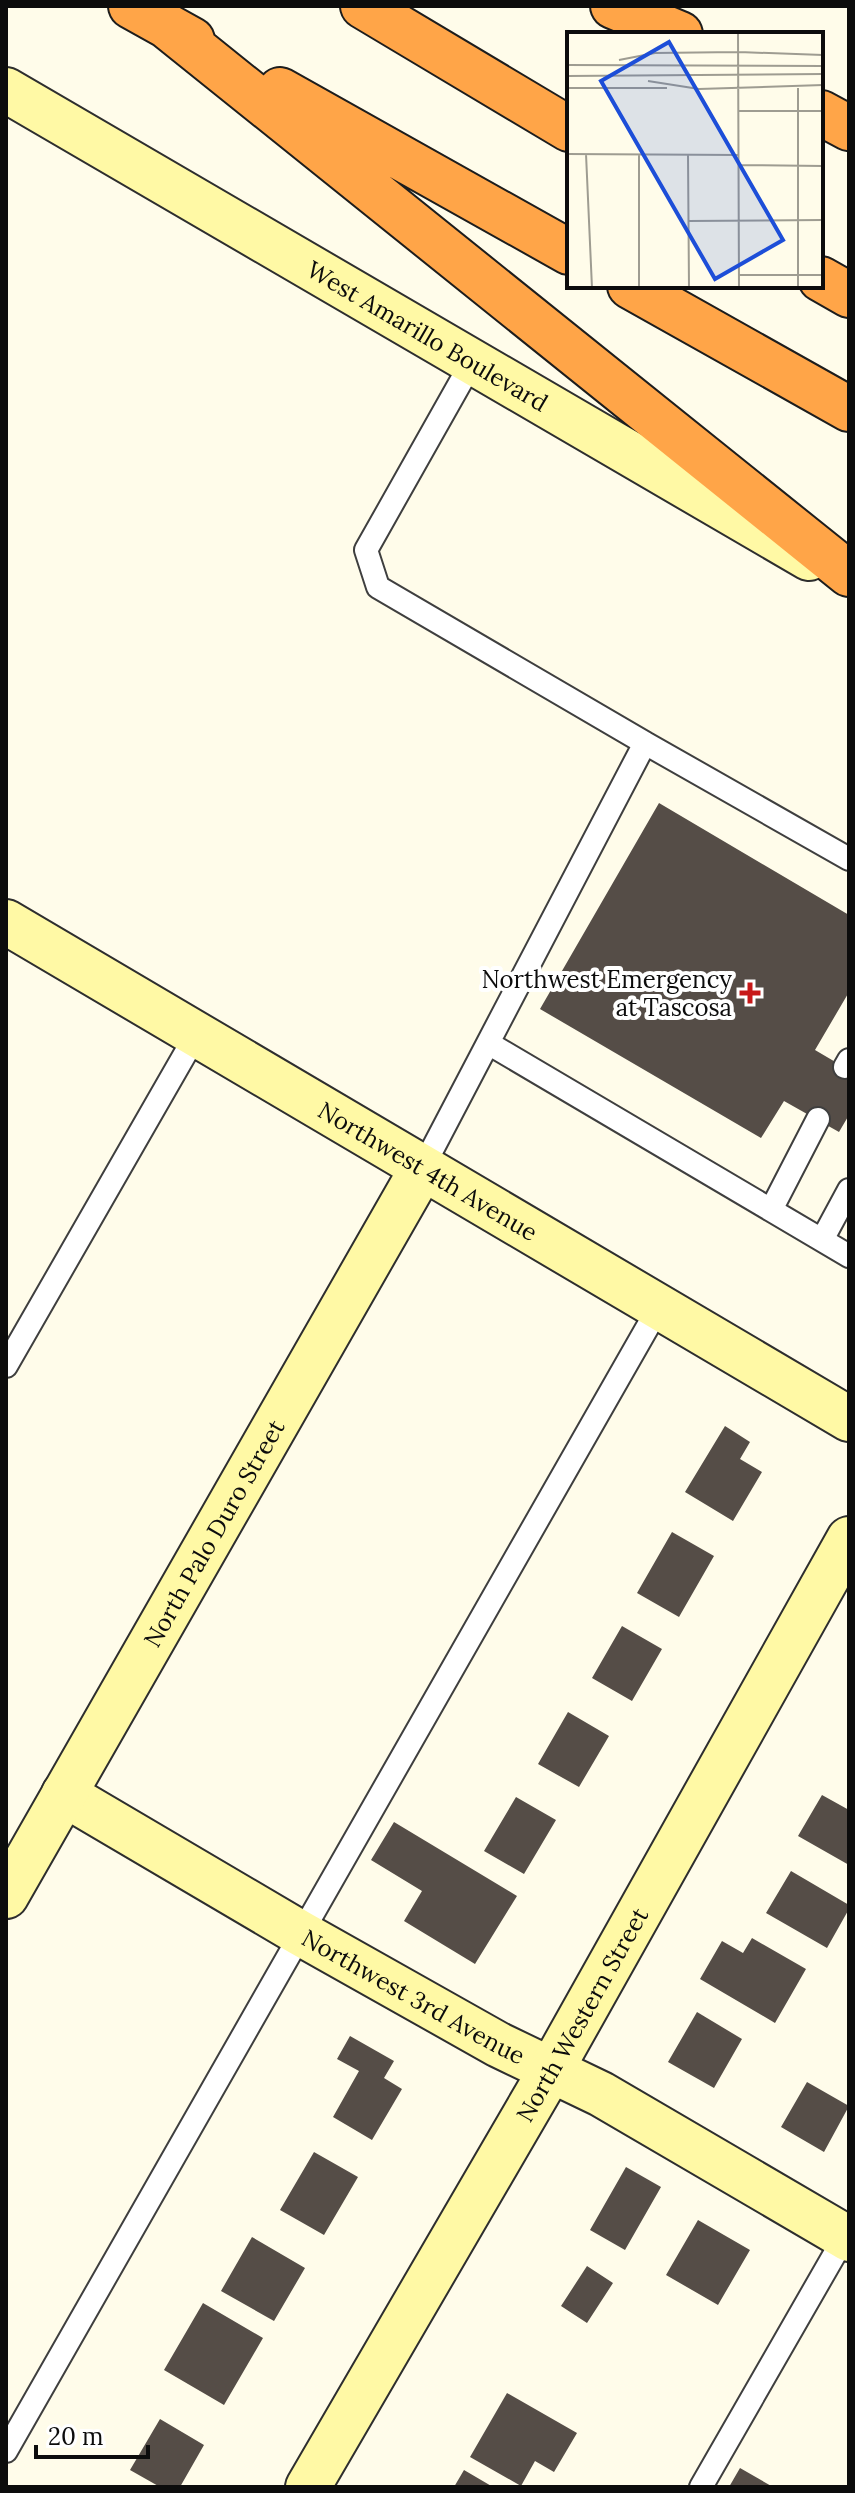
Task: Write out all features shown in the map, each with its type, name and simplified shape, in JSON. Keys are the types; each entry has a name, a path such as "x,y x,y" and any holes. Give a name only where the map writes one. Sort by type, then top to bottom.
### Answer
{"highway":[{"path":"363,6 567,128"},
{"path":"613,6 675,32"},
{"path":"150,16 567,251"},
{"path":"150,16 849,574"},
{"path":"823,114 849,128"},
{"path":"823,280 849,295"},
{"path":"634,288 849,409"}],"street":[{"name":"West Amarillo Boulevard","path":"6,90 849,582"},
{"name":"Northwest 4th Avenue","path":"6,922 849,1419"},
{"name":"North Palo Duro Street","path":"6,1896 422,1169"},
{"name":"North Western Street","path":"308,2487 551,2070 849,1539"},
{"name":"Northwest 3rd Avenue","path":"64,1794 300,1933 499,2045 601,2094 848,2235"}],"lane":[{"path":"472,362 366,550 378,587 849,859"},
{"path":"422,1169 645,743"},
{"path":"6,1366 196,1035"},
{"path":"488,1043 849,1256"},
{"path":"771,1210 818,1119"},
{"path":"822,1240 849,1190"},
{"path":"6,2451 659,1307"},
{"path":"701,2487 848,2235"}],"building":[{"path":"659,803 849,915 849,992 815,1050 849,1070 849,1115 839,1132 784,1101 761,1138 540,1009"},
{"path":"725,1426 750,1442 740,1459 762,1472 733,1521 685,1492"},
{"path":"672,1532 714,1556 679,1617 637,1593"},
{"path":"622,1626 662,1649 632,1701 592,1678"},
{"path":"568,1712 609,1736 579,1787 538,1764"},
{"path":"822,1795 849,1810 849,1865 798,1836"},
{"path":"516,1797 556,1820 524,1874 484,1851"},
{"path":"394,1822 517,1896 475,1964 404,1921 422,1891 371,1860"},
{"path":"791,1871 849,1905 827,1948 766,1913"},
{"path":"752,1938 806,1969 775,2023 700,1979 722,1941 743,1953"},
{"path":"697,2012 742,2039 714,2088 668,2062"},
{"path":"350,2036 394,2061 384,2078 402,2089 372,2140 333,2117 359,2071 337,2059"},
{"path":"807,2082 849,2106 824,2152 781,2127"},
{"path":"314,2152 358,2177 324,2235 280,2210"},
{"path":"626,2167 661,2187 625,2250 590,2230"},
{"path":"698,2220 750,2250 718,2305 666,2275"},
{"path":"252,2237 305,2268 274,2321 221,2291"},
{"path":"587,2266 613,2283 587,2323 561,2306"},
{"path":"203,2303 263,2338 224,2405 164,2370"},
{"path":"507,2393 577,2433 554,2472 535,2461 521,2486 470,2457"},
{"path":"160,2419 204,2445 180,2487 160,2487 130,2470"},
{"path":"740,2468 773,2487 729,2487"},
{"path":"464,2470 493,2487 454,2487"}],"place":[{"name":"Northwest Emergency at Tascosa","path":"750,993"}]}
